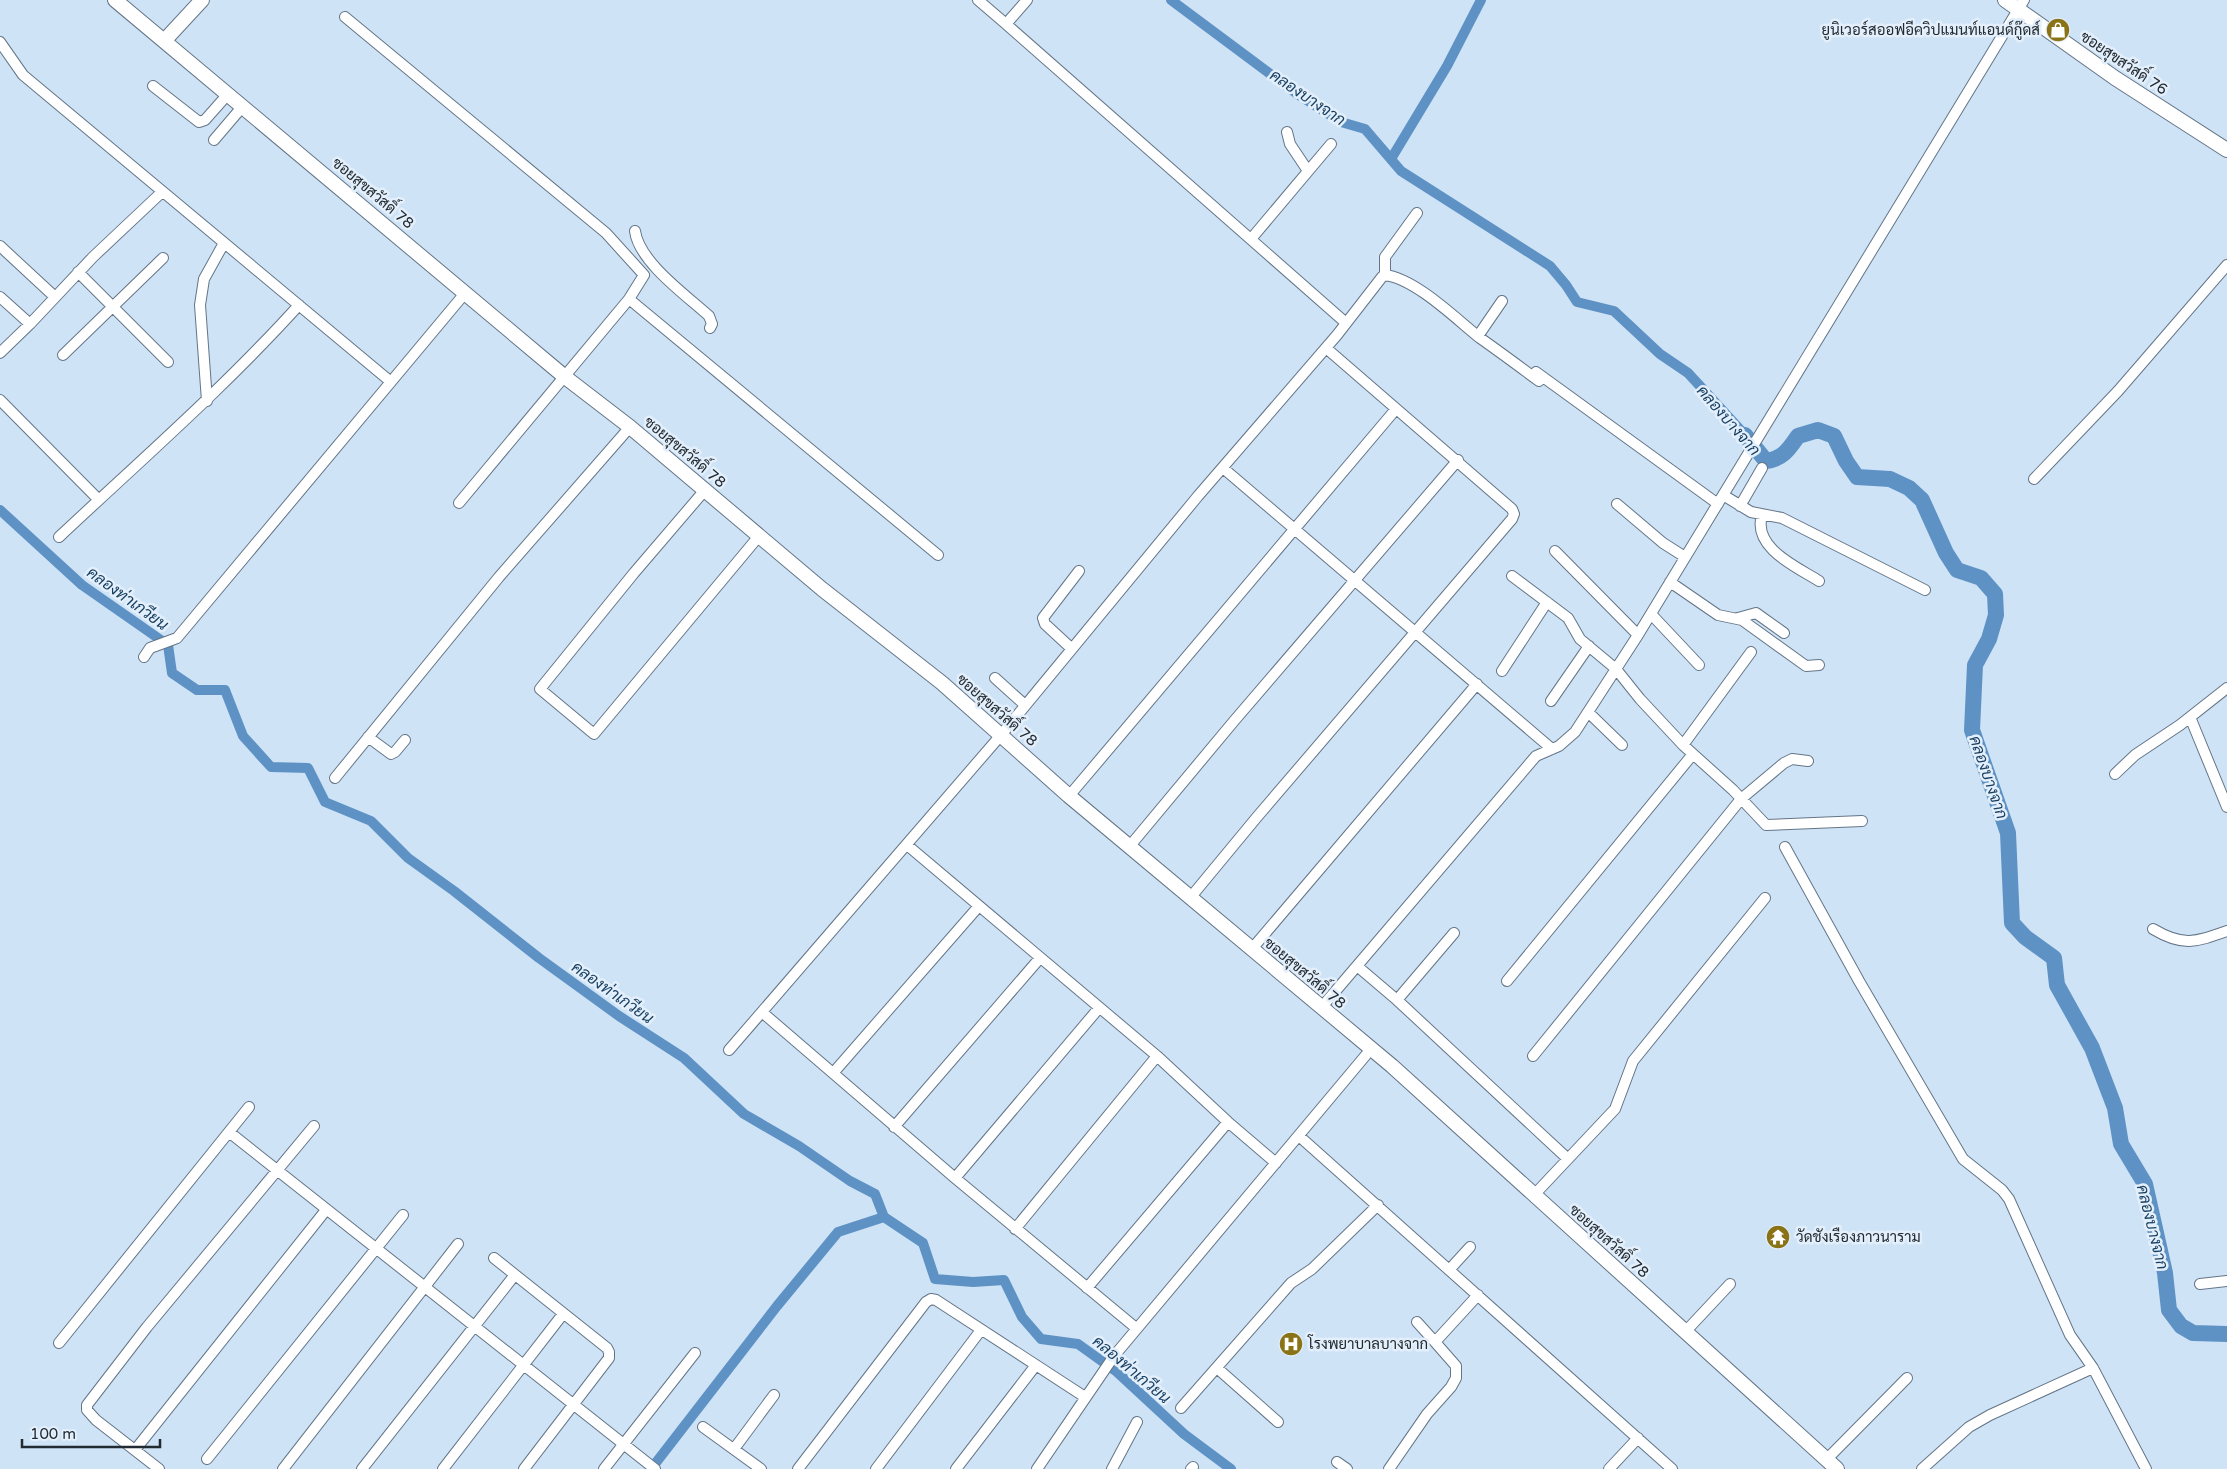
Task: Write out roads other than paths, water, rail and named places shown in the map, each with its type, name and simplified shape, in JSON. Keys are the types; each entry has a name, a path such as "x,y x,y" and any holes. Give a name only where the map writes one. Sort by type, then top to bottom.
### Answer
{"street":[{"name":"ซอยสุขสวัสดิ์ 78","path":"115,0 466,292 565,377 630,427 759,536 942,684 1001,734 1069,796 1371,1049 1832,1464"},
{"path":"165,40 202,0"},
{"path":"978,0 1346,323"},
{"path":"1006,24 1027,0"},
{"name":"ซอยสุขสวัสดิ์ 76","path":"2005,0 2021,5 2115,78 2227,150"},
{"path":"1321,1008 1536,756 1565,742 1589,712 1638,635 2021,5"},
{"path":"345,18 603,230 644,275"},
{"path":"0,42 23,75 392,382"},
{"path":"153,86 199,122 205,120 228,94"},
{"path":"214,140 242,106"},
{"path":"1287,132 1290,144 1308,171"},
{"path":"1251,239 1331,144"},
{"path":"1,351 30,324 78,272 162,192"},
{"path":"729,1050 907,845 1222,468 1326,348 1385,275 1385,257 1418,214"},
{"path":"635,231 641,250 656,267 709,316 712,324 710,328"},
{"path":"207,401 200,305 204,279 224,243"},
{"path":"0,246 55,298"},
{"path":"63,355 163,258"},
{"path":"2034,479 2118,390 2227,265"},
{"path":"460,503 629,299 644,275 656,267"},
{"path":"78,272 168,362"},
{"path":"1385,275 1403,279 1446,309 1478,336 1539,381"},
{"path":"147,653 170,642 182,632 466,292"},
{"path":"0,297 30,324"},
{"path":"629,299 938,556"},
{"path":"1478,336 1502,301"},
{"path":"59,538 207,401 256,353 298,304"},
{"path":"1500,347 1720,500 1762,515 1782,518 1925,590"},
{"path":"1190,898 1512,519 1514,514 1512,508 1458,460 1326,348"},
{"path":"0,400 98,500"},
{"path":"1069,796 1396,408"},
{"path":"335,778 499,577 630,427"},
{"path":"1129,847 1234,721 1458,460"},
{"path":"1222,468 1414,634 1477,684 1552,749"},
{"path":"1740,506 1762,468"},
{"path":"705,490 634,573 540,689 594,734 759,536"},
{"path":"1617,504 1663,543 1685,557"},
{"path":"1762,515 1760,530 1773,550 1819,581"},
{"path":"1555,551 1607,606 1638,635"},
{"path":"1072,649 1045,624 1043,618 1080,571"},
{"path":"1512,576 1568,618 1576,634 1616,670 1640,699 1683,744 1741,799 1766,826 1862,821"},
{"path":"1670,582 1718,616 1738,618 1756,613 1784,633"},
{"path":"1502,670 1547,602"},
{"path":"1650,614 1699,665"},
{"path":"1738,618 1806,666 1819,665"},
{"path":"1551,701 1589,646"},
{"path":"1683,744 1751,652"},
{"path":"995,678 1025,705"},
{"path":"1251,950 1477,684"},
{"path":"2115,774 2135,755 2190,717 2227,688"},
{"path":"1589,712 1622,745"},
{"path":"2190,717 2227,807"},
{"path":"368,737 391,754 405,740"},
{"path":"1507,980 1693,754"},
{"path":"1533,1056 1741,799 1784,763 1792,760 1808,761"},
{"path":"907,845 1157,1056 1228,1122 1276,1163"},
{"path":"1785,847 1859,981 1963,1159 2002,1190 2009,1199 2070,1335 2092,1368 2146,1469"},
{"path":"1534,1195 1615,1109 1632,1061 1764,898"},
{"path":"834,1072 978,906"},
{"path":"2153,929 2178,942 2188,942 2227,931"},
{"path":"1397,1000 1454,933"},
{"path":"894,1127 1040,958"},
{"path":"1357,966 1397,1000 1568,1159"},
{"path":"955,1178 1099,1008"},
{"path":"762,1013 834,1072 894,1127 1015,1229 1136,1328"},
{"path":"1037,1469 1099,1376 1136,1328 1371,1049"},
{"path":"1015,1229 1157,1056"},
{"path":"60,1343 250,1107"},
{"path":"1087,1288 1228,1122"},
{"path":"159,1469 91,1416 87,1410 90,1399 147,1327 314,1126"},
{"path":"229,1132 651,1466"},
{"path":"1299,1136 1672,1469"},
{"path":"1181,1408 1291,1283 1319,1263 1378,1205"},
{"path":"135,1450 326,1210"},
{"path":"207,1459 403,1215"},
{"path":"283,1469 458,1244"},
{"path":"1449,1270 1470,1247"},
{"path":"494,1258 514,1276 607,1348 610,1355 524,1469"},
{"path":"362,1469 514,1276"},
{"path":"2200,1284 2227,1281"},
{"path":"1686,1331 1730,1284"},
{"path":"1435,1342 1478,1295"},
{"path":"798,1469 928,1300 936,1300 1085,1397"},
{"path":"443,1469 563,1314"},
{"path":"1389,1469 1427,1414 1451,1387 1456,1378 1456,1366 1417,1322"},
{"path":"876,1469 981,1330"},
{"path":"604,1469 695,1353"},
{"path":"956,1469 1036,1365"},
{"path":"1217,1368 1278,1422"},
{"path":"1922,1469 1956,1437 1990,1415 2092,1368"},
{"path":"1832,1464 1907,1378"},
{"path":"734,1449 774,1395"},
{"path":"1112,1469 1137,1422"},
{"path":"703,1427 761,1469"},
{"path":"1608,1469 1638,1438"},
{"path":"1337,1462 1347,1469"}],"waterway":[{"name":"คลองบางจาก","path":"1171,0 1296,93 1341,122 1365,129 1401,171 1550,266 1577,302 1614,311 1660,354 1688,373 1745,435"},
{"path":"1391,159 1447,66 1481,0"},
{"name":"คลองบางจาก","path":"1745,435 1766,461 1781,456 1798,436 1818,430 1834,436 1846,461 1857,477 1890,479 1909,488 1922,500 1946,553 1957,570 1981,578 1995,594 1996,615 1989,639 1975,665 1972,730 2008,833 2012,923 2025,937 2054,958 2057,985 2092,1048 2115,1108 2121,1144 2145,1184 2165,1273 2169,1310 2181,1326 2193,1333 2227,1334"},
{"name":"คลองท่าเกวียน","path":"0,510 82,585 168,645 172,673 197,690 225,690 243,736 271,767 308,768 325,802 371,821 408,858 454,891 539,958 619,1016 684,1058 744,1114 799,1146 850,1181 875,1194 884,1217 923,1243 935,1279 973,1282 1004,1280 1022,1317 1041,1339 1078,1344 1117,1372 1184,1434 1231,1469"},
{"path":"651,1469 777,1306 838,1232 884,1217"}],"place":[{"name":"ยูนิเวอร์สออฟอีควิปแมนท์แอนด์กู๊ดส์","path":"2058,30"},
{"name":"วัดชังเรืองภาวนาราม","path":"1778,1237"},
{"name":"โรงพยาบาลบางจาก","path":"1291,1344"}]}
